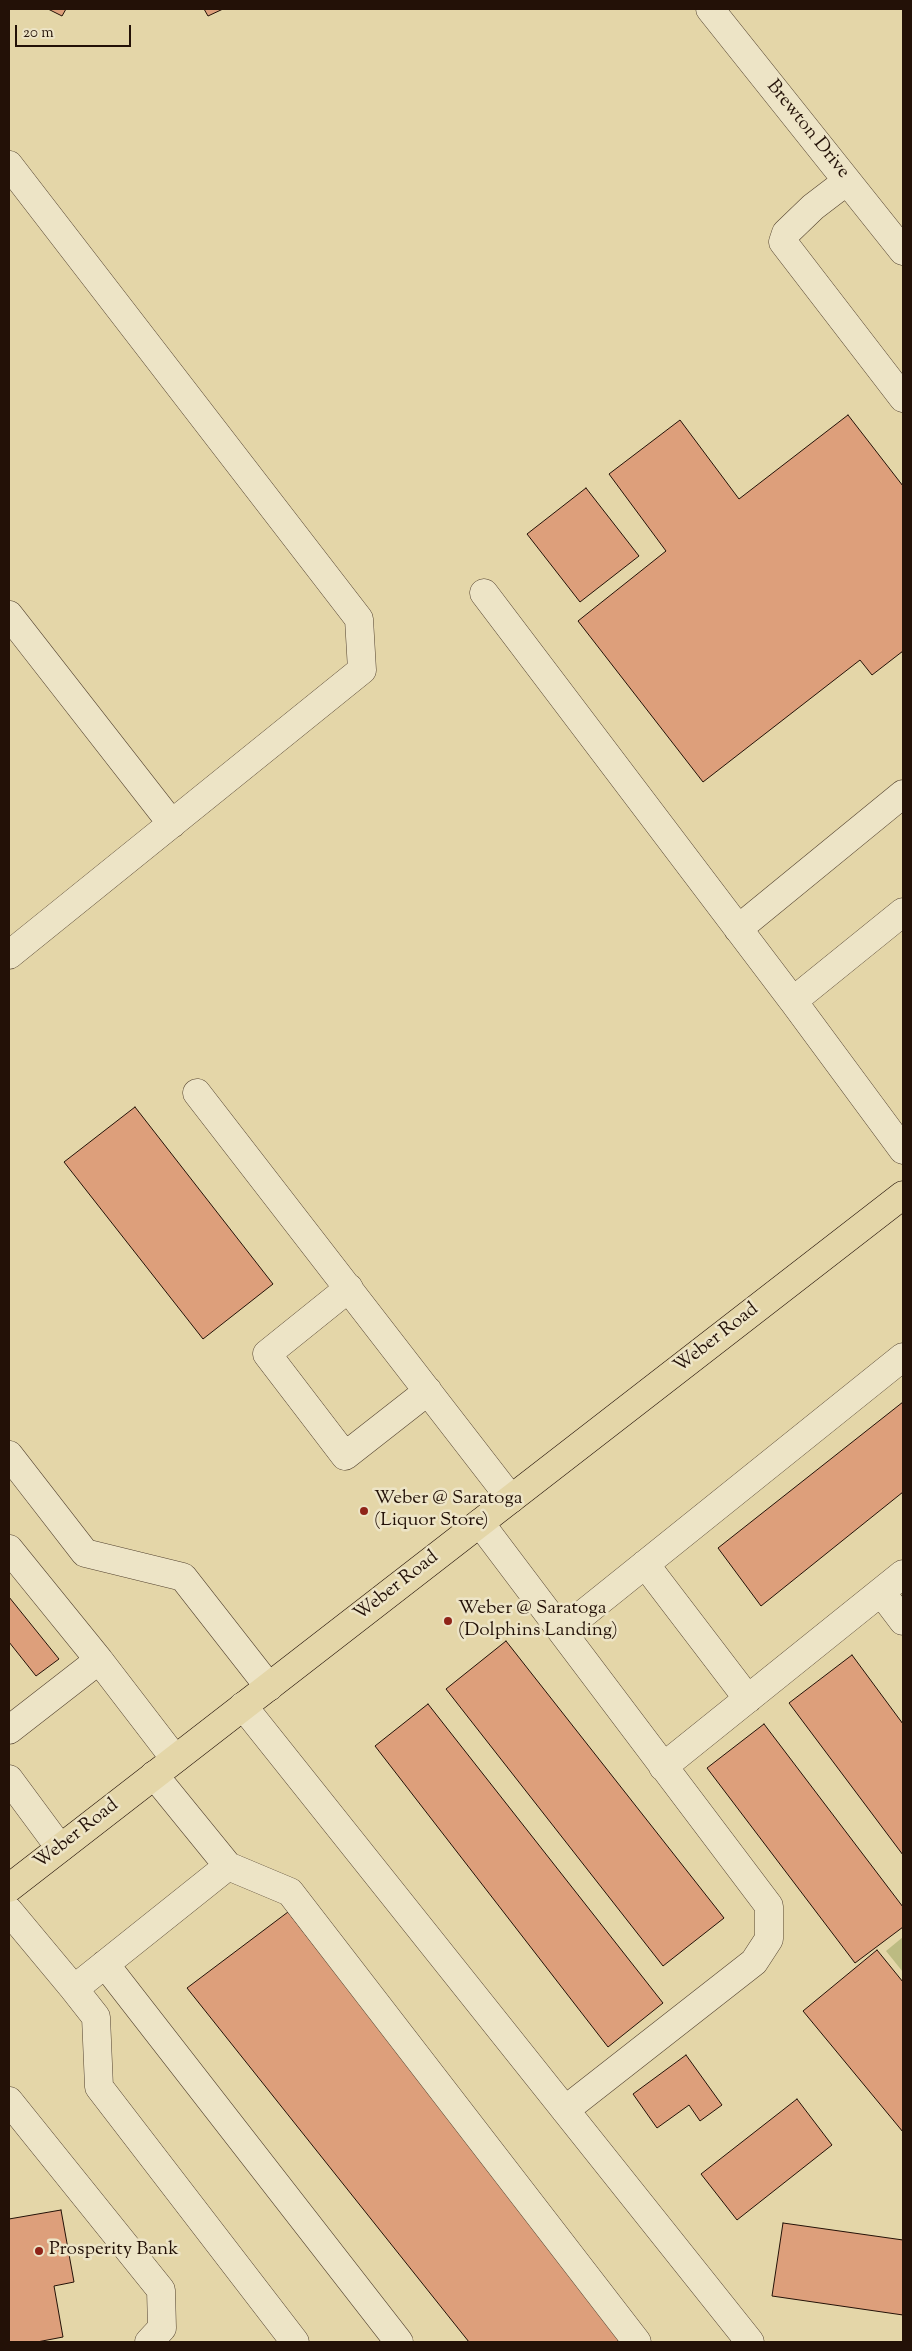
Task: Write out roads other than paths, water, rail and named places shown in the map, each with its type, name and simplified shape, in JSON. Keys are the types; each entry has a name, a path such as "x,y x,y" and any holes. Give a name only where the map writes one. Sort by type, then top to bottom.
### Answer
{"main road":[{"name":"Weber Road","path":"9,1888 903,1195"}],"street":[{"name":"Brewton Drive","path":"710,9 903,251"},
{"path":"9,165 358,619 362,670 9,955"},
{"path":"847,181 812,207 786,233 783,242 903,398"},
{"path":"484,593 793,1001 903,1150"},
{"path":"9,615 172,824"},
{"path":"738,929 903,794"},
{"path":"793,1001 903,912"},
{"path":"197,1093 511,1499"},
{"path":"349,1288 267,1354 345,1456 428,1391"},
{"path":"562,1631 903,1357"},
{"path":"9,1455 85,1553 183,1578 269,1686"},
{"path":"480,1523 769,1906 769,1939 754,1962 565,2110"},
{"path":"9,1549 99,1660 228,1866 290,1892 637,2342"},
{"path":"646,1564 748,1699"},
{"path":"663,1767 903,1574"},
{"path":"881,1592 903,1621"},
{"path":"9,1730 99,1660"},
{"path":"243,1706 750,2342"},
{"path":"9,1779 60,1848"},
{"path":"74,1989 228,1866"},
{"path":"9,1911 96,2017 99,2087 295,2342"},
{"path":"105,1964 399,2342"},
{"path":"9,2101 21,2133 161,2290 162,2328 149,2342"}],"place":[{"name":"Weber @ Saratoga (Liquor Store)","path":"364,1511"},
{"name":"Weber @ Saratoga (Dolphins Landing)","path":"448,1621"},
{"name":"Prosperity Bank","path":"39,2251"}]}
